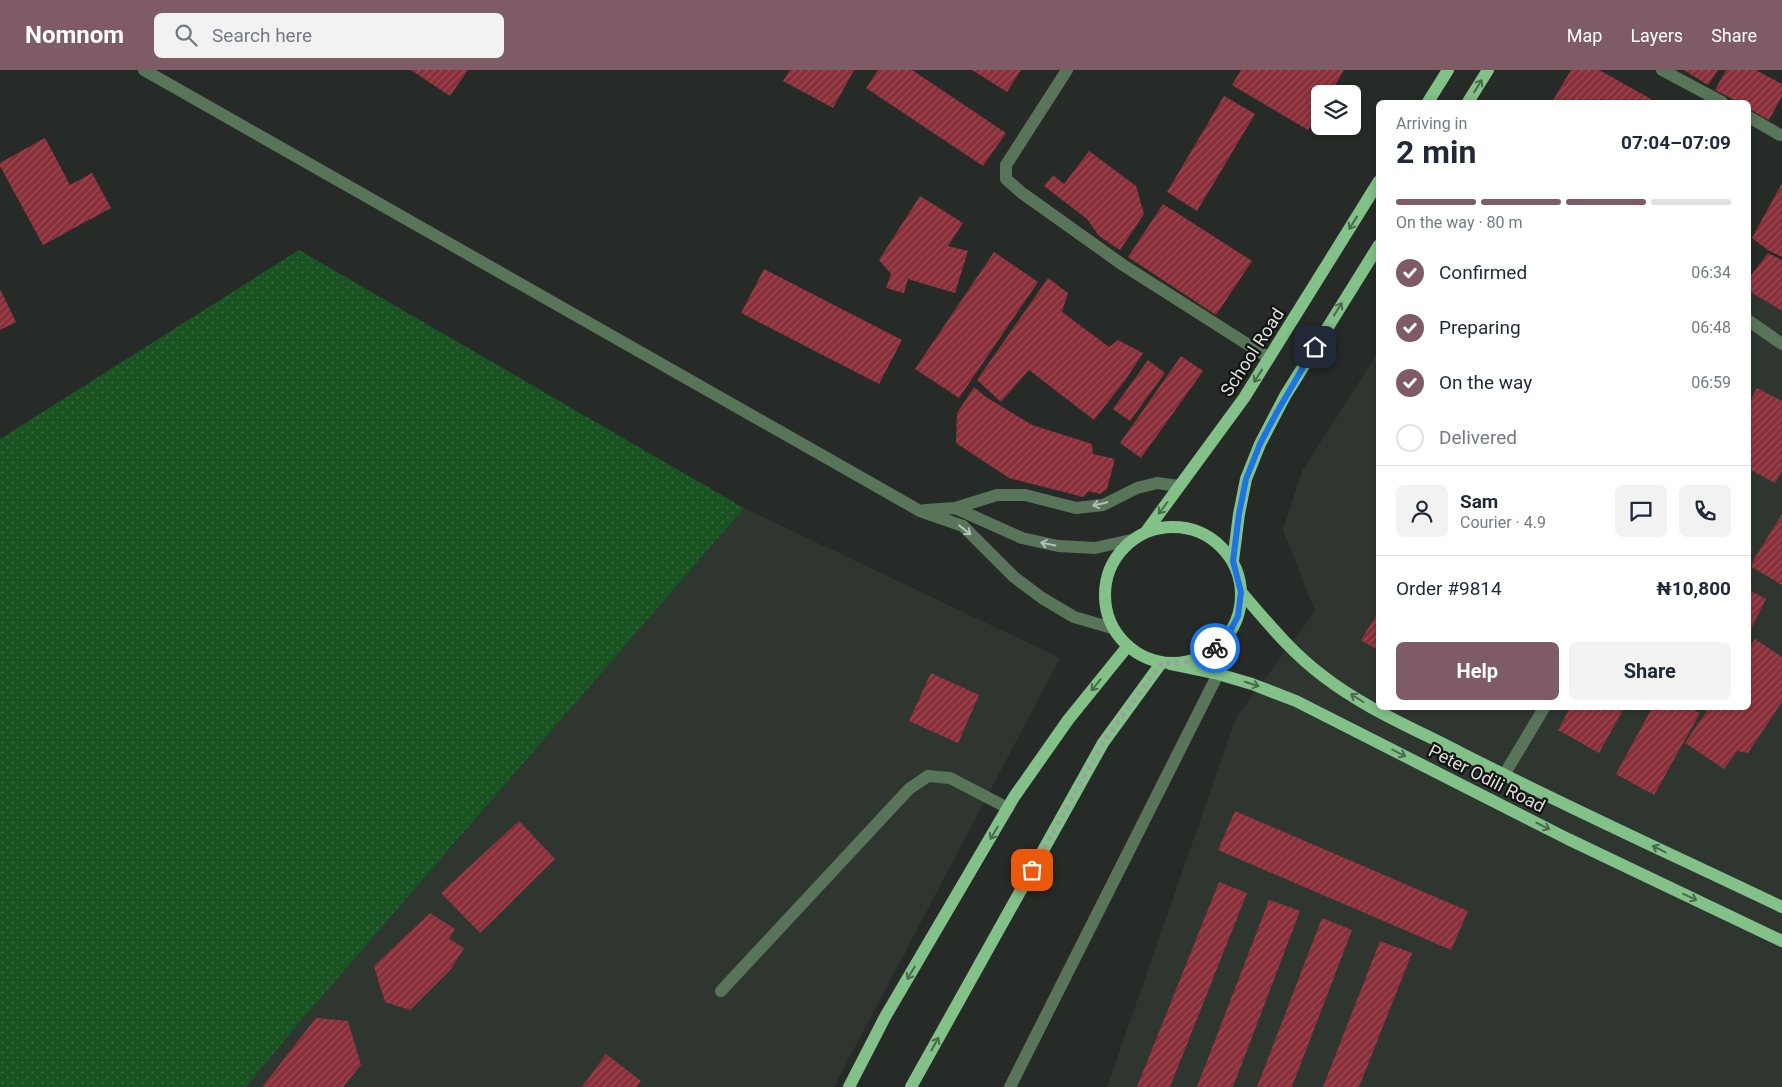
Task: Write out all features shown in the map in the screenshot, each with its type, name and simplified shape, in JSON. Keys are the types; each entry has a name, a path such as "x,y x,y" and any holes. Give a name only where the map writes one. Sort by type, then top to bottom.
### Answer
{"main road":[{"path":"1429,100 1448,70"},
{"path":"1469,100 1488,70"},
{"name":"School Road","path":"1144,534 1244,398 1376,187"},
{"path":"1233,561 1217,542 1197,530 1173,527 1153,530 1131,540 1115,558 1106,580 1104,606 1112,628 1127,647 1147,659 1166,663 1187,662 1210,653 1227,637 1238,616 1241,592 1233,561 1246,479 1260,444 1290,388 1376,250"},
{"name":"Peter Odili Road","path":"1241,592 1275,632 1323,677 1376,709"},
{"path":"849,1087 885,1017 1008,808 1068,720 1127,647"},
{"path":"912,1087 1103,743 1166,663"},
{"name":"Peter Odili Road","path":"1166,663 1218,674 1252,684 1296,701 1559,834 1782,940"},
{"name":"Peter Odili Road","path":"1378,710 1504,775 1782,907"}],"street":[{"path":"144,70 920,511 963,526 1014,577 1042,598 1074,617 1112,628"},
{"path":"1067,70 1006,166 1006,179 1022,193 1123,265 1269,358"},
{"path":"1662,70 1718,100"},
{"path":"1751,118 1780,134"},
{"path":"1751,323 1782,344"},
{"path":"920,511 955,508 997,495 1025,495 1076,508 1103,505 1137,488 1156,483 1179,486"},
{"path":"955,508 1022,538 1058,546 1095,548 1131,540"},
{"path":"1010,1087 1218,674"},
{"path":"1504,775 1543,710"},
{"path":"721,991 910,789 928,776 950,778 1008,808"}],"shaded area":[{"path":"1751,292 1782,311 1782,1087 1107,1087 1236,718 1315,611 1283,530 1302,471 1376,356 1376,710 1751,710"},
{"path":"744,508 1060,658 834,1087 246,1087 299,1023"}],"green space":[{"path":"299,250 744,508 299,1023 246,1087 0,1087 0,439"}],"building":[{"path":"411,70 468,70 450,96"},
{"path":"790,70 854,70 833,108 783,81"},
{"path":"878,70 912,70 1006,133 983,166 866,88"},
{"path":"972,70 1021,70 1007,92"},
{"path":"1241,70 1344,70 1335,85 1311,85 1311,125 1308,130 1232,85"},
{"path":"1571,70 1599,70 1651,99 1650,100 1553,100"},
{"path":"1684,70 1718,70 1708,85"},
{"path":"1726,70 1756,70 1782,84 1782,96 1769,120 1751,110 1751,100 1734,100 1715,90"},
{"path":"1224,96 1255,114 1197,211 1167,192"},
{"path":"45,138 70,185 92,173 111,208 43,245 0,163"},
{"path":"1089,151 1136,186 1144,214 1120,250 1099,236 1087,219 1044,186 1053,175 1064,184"},
{"path":"1782,183 1782,257 1768,250 1752,238"},
{"path":"920,196 963,223 948,246 968,251 955,293 908,279 904,293 886,288 891,274 879,260"},
{"path":"1163,204 1252,261 1216,315 1128,257"},
{"path":"994,252 1038,282 959,398 915,369"},
{"path":"1768,253 1782,260 1782,311 1751,292 1751,275"},
{"path":"764,269 902,340 879,384 741,313"},
{"path":"1048,278 1068,293 1062,312 1109,347 1118,340 1143,353 1126,379 1094,420 1029,370 1001,402 977,380"},
{"path":"0,289 16,322 0,330"},
{"path":"1181,356 1203,371 1141,458 1120,443"},
{"path":"1148,360 1165,373 1130,421 1113,409"},
{"path":"974,387 986,397 1032,425 1092,444 1093,454 1115,459 1107,489 1100,494 1089,491 1083,497 1009,478 956,443 957,413"},
{"path":"1757,388 1782,401 1782,471 1775,483 1751,470 1751,399"},
{"path":"1782,514 1782,585 1751,567"},
{"path":"1751,591 1766,599 1751,629"},
{"path":"1376,616 1376,649 1361,640"},
{"path":"1755,639 1782,657 1782,702 1748,753 1737,751 1724,769 1685,743 1708,710 1751,710 1751,645"},
{"path":"931,673 979,695 958,743 909,721"},
{"path":"1569,710 1623,710 1599,753 1558,730"},
{"path":"1651,710 1694,710 1700,713 1654,795 1616,774"},
{"path":"1235,811 1468,911 1451,950 1218,850"},
{"path":"519,821 555,859 480,933 441,893"},
{"path":"1219,882 1247,893 1170,1087 1137,1087"},
{"path":"1269,900 1300,911 1233,1087 1197,1087"},
{"path":"430,913 455,929 449,939 464,948 451,969 410,1010 385,1002 374,966"},
{"path":"1322,918 1352,930 1292,1087 1257,1087"},
{"path":"1380,941 1412,953 1359,1087 1323,1087"},
{"path":"316,1018 348,1021 361,1065 343,1087 262,1087"},
{"path":"606,1054 641,1081 636,1087 582,1087"}],"way so far":[{"path":"1032,870 1103,743 1162,662 1170,664 1187,662 1210,653 1215,648"}],"route":[{"path":"1215,648 1227,637 1238,616 1241,592 1233,561 1246,479 1260,444 1285,396 1315,347"}]}
